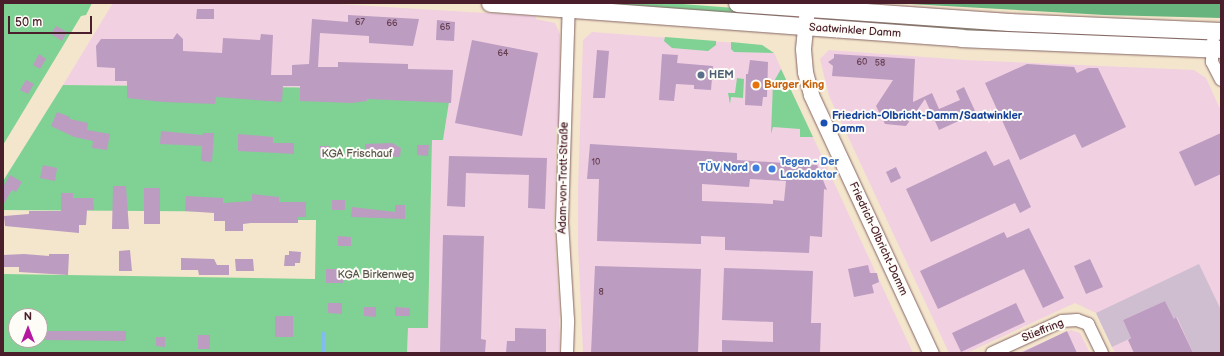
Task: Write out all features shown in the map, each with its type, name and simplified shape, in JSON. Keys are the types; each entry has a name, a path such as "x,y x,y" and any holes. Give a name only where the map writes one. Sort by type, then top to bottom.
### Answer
{"main road":[{"name":"Saatwinkler Damm","path":"490,3 569,6 805,27 1004,41 1217,49"},
{"name":"Saatwinkler Damm","path":"737,3 1217,31"}],"street":[{"name":"Adam-von-Trott-Straße","path":"567,353 568,320 562,223 569,6"},
{"name":"Friedrich-Olbricht-Damm","path":"807,8 805,27 805,72 811,95 931,353"},
{"path":"1217,31 1217,49 1212,62 1221,80"},
{"name":"Stieffring","path":"992,353 1062,321 1077,320 1088,324 1102,353"}],"shaded area":[{"path":"113,3 321,3 535,16 536,19 555,23 560,34 560,125 556,127 554,226 559,304 559,353 407,353 408,328 428,327 432,140 451,89 63,85"},
{"path":"592,32 762,45 774,53 913,353 583,353 578,245 578,189 583,40"},
{"path":"829,50 965,60 1194,70 1206,78 1221,111 1221,353 1115,353 1096,313 1075,303 967,353 949,353 829,96 820,59"},
{"path":"1199,264 1221,310 1221,353 1193,353 1177,317 1174,319 1165,301 1123,320 1131,338 1112,347 1096,313"},
{"path":"1071,330 1080,333 1090,353 1018,353"}],"green space":[{"path":"3,3 92,3 86,15 81,16 3,145"},
{"path":"583,3 669,3 785,12 784,20"},
{"path":"892,3 1221,3 1221,18 1105,15"},
{"path":"822,14 1203,34 1203,43 821,23"},
{"path":"665,37 716,41 716,45 708,51 672,48 664,41"},
{"path":"731,42 762,45 774,53 734,52 731,49"},
{"path":"781,69 813,137 800,137 800,129 773,127 771,134 773,83"},
{"path":"737,78 744,79 743,98 731,97 730,104 728,93 735,93"},
{"path":"63,85 451,89 443,140 432,140 428,328 408,328 407,353 3,353 3,274 315,279 316,220 285,220 285,212 3,210 3,181"}],"building":[{"path":"197,9 214,9 214,19 196,19"},
{"path":"348,15 419,19 413,46 369,43 369,36 320,33 318,67 338,67 338,62 408,64 408,69 453,70 451,103 367,99 367,101 351,103 300,101 300,86 283,86 282,102 216,97 215,104 163,102 127,98 127,81 115,81 115,68 97,67 96,46 101,39 173,39 177,33 183,39 183,51 222,53 223,38 260,40 261,34 273,35 271,75 292,75 292,65 309,64 312,19 348,22"},
{"path":"437,20 455,22 454,41 436,40"},
{"path":"56,26 67,32 62,41 51,34"},
{"path":"472,40 538,53 522,136 455,123"},
{"path":"597,50 609,51 605,98 593,98"},
{"path":"39,54 46,59 40,69 33,65"},
{"path":"662,54 678,55 677,63 713,66 711,90 694,89 694,85 676,84 674,101 659,100"},
{"path":"834,54 915,59 913,102 932,93 939,109 960,100 956,91 964,87 976,113 939,130 925,99 906,126 885,124 876,106 893,80 832,76 833,66 828,62 834,58"},
{"name":"Burger King","path":"750,60 768,62 767,97 763,97 762,106 745,105 746,74 748,74"},
{"path":"1027,64 1074,67 1077,73 1088,68 1098,68 1126,127 1082,148 1075,134 1020,160 985,83"},
{"path":"26,80 34,84 28,94 20,90"},
{"path":"57,112 70,117 70,119 88,123 87,130 110,134 107,150 92,148 93,141 74,137 51,126"},
{"path":"161,131 203,135 203,133 214,133 212,162 201,161 202,146 160,144"},
{"path":"1221,133 1221,174 1195,186 1179,152"},
{"path":"238,134 273,137 273,143 294,143 294,154 238,151"},
{"path":"392,143 401,148 400,157 365,156 365,144"},
{"path":"590,144 737,153 737,160 817,165 827,190 824,189 822,237 810,236 809,253 725,250 725,237 701,236 701,244 597,241 599,179 587,179","holes":["750,179 786,181 784,201 773,200 773,204 702,201 702,184 749,187"]},
{"path":"417,145 429,145 428,156 417,155"},
{"path":"320,146 330,146 330,159 320,158"},
{"path":"986,151 994,166 1009,159 1031,207 1020,213 1015,203 931,242 906,189"},
{"path":"449,156 547,158 545,209 528,208 529,175 466,173 465,207 447,206"},
{"path":"43,165 57,168 55,181 40,178"},
{"path":"896,167 901,178 891,183 886,172"},
{"path":"10,175 22,182 16,192 12,190 3,205 3,187"},
{"path":"113,186 126,186 129,229 112,229"},
{"path":"144,188 160,188 160,224 144,224"},
{"path":"61,193 73,193 73,198 93,198 94,210 87,210 86,225 79,225 79,233 5,226 4,216 29,214 29,211 61,211"},
{"path":"252,194 279,197 279,202 306,202 306,217 298,217 298,223 251,223 243,224 243,231 225,231 225,221 214,221 214,213 185,211 186,196 223,198 223,203 252,201"},
{"path":"332,200 345,200 345,210 332,210"},
{"path":"395,205 405,205 405,219 351,217 352,207 395,212"},
{"path":"1029,228 1064,298 1043,308 1024,269 938,309 920,271 1004,232 1007,238"},
{"path":"443,235 484,236 481,339 486,340 485,353 440,353"},
{"path":"338,236 351,237 351,246 338,246"},
{"path":"130,250 132,271 119,271 119,251"},
{"path":"289,251 301,252 300,263 295,263 295,266 284,266 285,255 289,255"},
{"path":"24,254 49,256 49,254 69,254 68,275 19,272 19,267 3,267 3,255"},
{"path":"181,258 214,259 217,265 229,265 229,275 199,275 198,270 181,270"},
{"path":"235,259 253,259 254,271 236,271"},
{"path":"1090,259 1103,287 1086,294 1074,266"},
{"path":"868,265 870,273 877,273 879,282 872,285 874,293 854,297 848,269"},
{"path":"595,266 701,269 698,353 591,353"},
{"path":"724,268 813,271 811,323 821,323 820,353 722,353 722,340 773,342 773,322 722,320"},
{"path":"326,269 344,269 343,283 326,283"},
{"path":"1165,301 1174,319 1176,317 1193,353 1134,353 1128,340 1131,338 1123,320"},
{"path":"328,303 342,303 342,314 328,313"},
{"path":"1016,303 1025,322 961,352 952,333"},
{"path":"364,307 376,307 376,317 364,316"},
{"path":"395,307 410,308 410,316 395,316"},
{"path":"275,316 293,316 293,337 275,337"},
{"path":"515,328 546,329 546,353 506,353 507,341 515,341"},
{"path":"48,331 126,331 126,341 48,340"},
{"path":"1067,331 1077,353 1021,353"},
{"path":"198,335 210,335 210,349 198,349"},
{"path":"156,337 165,337 165,347 156,346"}],"waterway":[{"path":"323,334 323,353"}],"place":[{"name":"HEM","path":"701,75"},
{"name":"Burger King","path":"756,85"},
{"name":"Friedrich-Olbricht-Damm/Saatwinkler Damm","path":"824,123"},
{"name":"TÜV Nord","path":"756,168"},
{"name":"Tegen - Der Lackdoktor","path":"772,169"}],"park label":[{"name":"KGA Frischauf","path":"357,154"},
{"name":"KGA Birkenweg","path":"376,275"}]}
